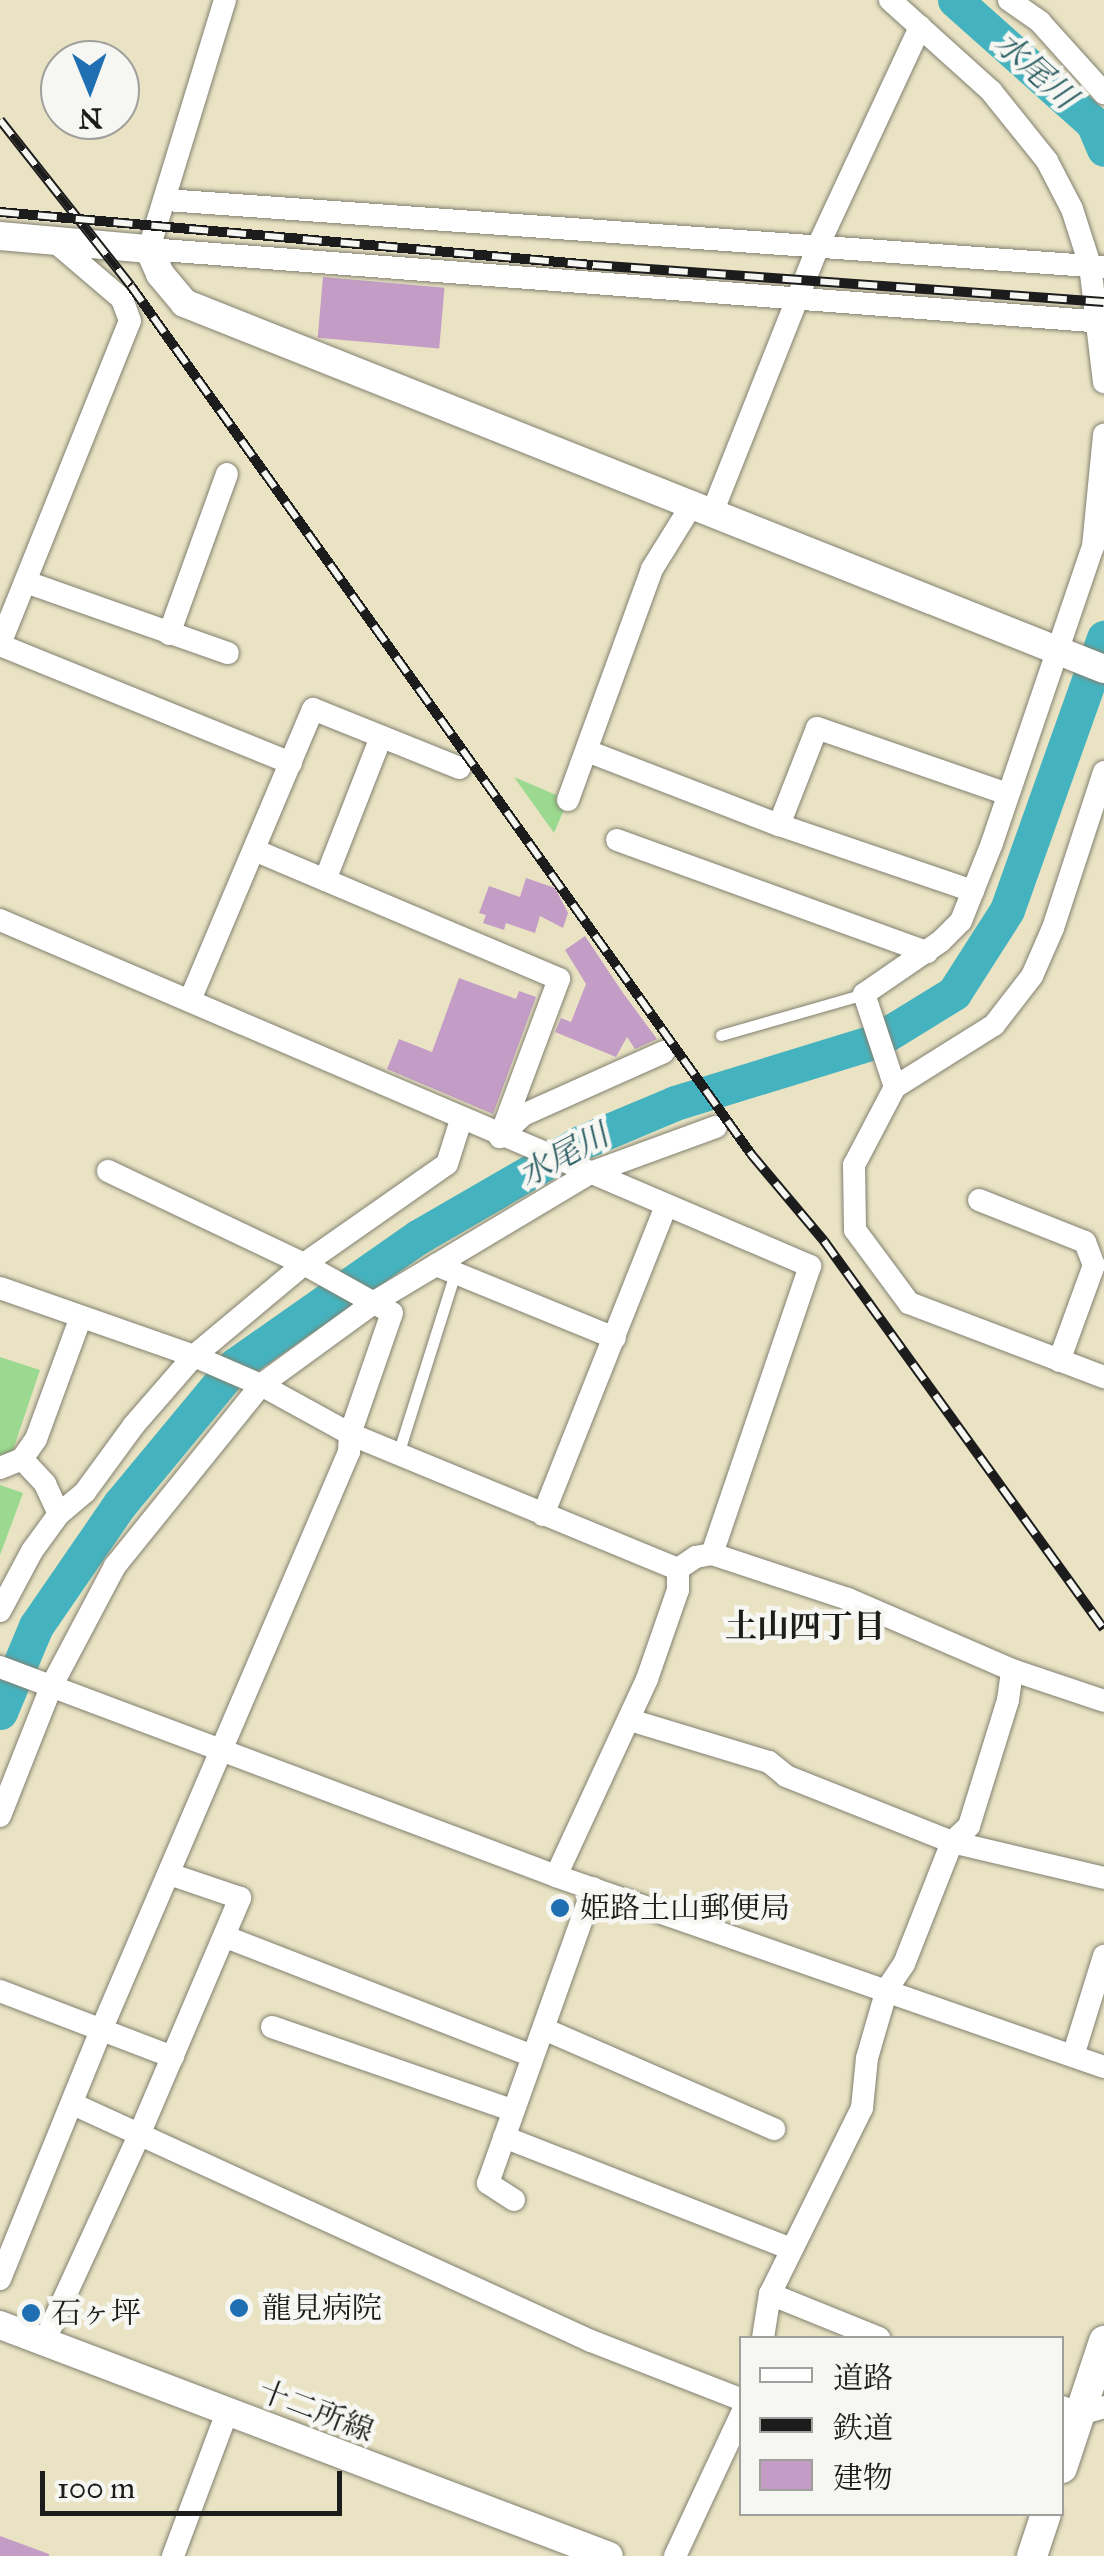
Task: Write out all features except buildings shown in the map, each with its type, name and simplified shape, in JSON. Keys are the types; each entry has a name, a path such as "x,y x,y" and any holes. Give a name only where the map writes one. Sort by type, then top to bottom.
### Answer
{"main road":[{"path":"1064,2462 1104,2341"},
{"path":"1032,2556 1045,2516"}],"street":[{"path":"225,0 148,249 160,274 184,303 1104,669"},
{"path":"890,0 992,91 1047,161 1097,266 1104,382"},
{"path":"1010,0 1040,22 1104,92"},
{"path":"568,800 652,569 703,508 920,27"},
{"path":"166,200 1097,266"},
{"path":"0,236 1099,321"},
{"path":"54,241 122,299 130,321 0,645 292,763"},
{"path":"895,1088 864,994 927,952 960,921 973,891 1093,546 1104,435"},
{"path":"169,634 227,474"},
{"path":"26,582 228,653"},
{"path":"190,1000 313,709 460,768"},
{"path":"779,825 816,728 1008,794"},
{"path":"325,880 382,737"},
{"path":"588,751 779,825 973,891"},
{"path":"1104,772 1053,928 1032,976 994,1025 895,1088 854,1164 855,1230 909,1303 1104,1377"},
{"path":"617,840 927,952"},
{"path":"254,850 559,979 500,1137"},
{"path":"0,920 500,1137 810,1266 712,1554"},
{"path":"500,1137 522,1115 664,1052"},
{"path":"0,1611 24,1565 59,1514 85,1492 134,1425 194,1356 304,1264 448,1164 461,1120"},
{"path":"0,1816 51,1687 114,1566 261,1384 376,1301 445,1270 590,1174 716,1127"},
{"path":"0,2279 102,2028 349,1452 350,1434 392,1312 304,1264 108,1171"},
{"path":"979,1200 1085,1242 1094,1264 1058,1360"},
{"path":"543,1515 666,1206"},
{"path":"445,1270 615,1338"},
{"path":"0,1288 194,1356 261,1384 350,1434 678,1569"},
{"path":"0,1468 22,1459 36,1440 81,1317"},
{"path":"22,1459 45,1484 59,1514"},
{"path":"678,1569 696,1557 712,1554 848,1599 1012,1670 1104,1701"},
{"path":"556,1876 630,1720 678,1590 678,1569"},
{"path":"0,1668 556,1876 1104,2067"},
{"path":"763,2336 770,2294 839,2162 862,2108 867,2058 887,1989 904,1964 952,1842 969,1826 1008,1700 1012,1670"},
{"path":"630,1720 769,1762 786,1776 952,1842 1104,1878"},
{"path":"44,2342 140,2135 240,1898 169,1874"},
{"path":"514,2200 488,2184 530,2055 544,2028 593,1888"},
{"path":"226,1937 530,2055"},
{"path":"1073,2056 1104,1956"},
{"path":"0,1991 173,2057"},
{"path":"272,2027 512,2110"},
{"path":"544,2028 774,2129"},
{"path":"73,2104 591,2341 739,2399"},
{"path":"504,2137 792,2250"},
{"path":"770,2294 874,2336"},
{"name":"十二所線","path":"0,2325 227,2412 561,2548 608,2556"},
{"path":"173,2556 227,2412"},
{"path":"675,2556 739,2419"}],"lane":[{"path":"721,1035 864,994"},
{"path":"398,1454 445,1270"}],"green space":[{"path":"514,777 568,800 554,833"},
{"path":"0,1357 40,1370 12,1453 0,1458"},
{"path":"0,1485 23,1493 0,1555"}],"waterway":[{"name":"水尾川","path":"955,0 1093,123 1104,149"},
{"name":"水尾川","path":"0,1712 36,1626 120,1504 235,1365 418,1237 580,1143 675,1103 876,1041 954,993 1007,910 1104,638"}],"railway":[{"path":"0,120 131,286 751,1154 824,1241 1104,1629"},
{"path":"0,212 593,265 1104,302"}],"place":[{"name":"姫路土山郵便局","path":"560,1908"},
{"name":"龍見病院","path":"239,2308"},
{"name":"石ヶ坪","path":"31,2313"}],"district":[{"name":"土山四丁目","path":"805,1627"}]}
